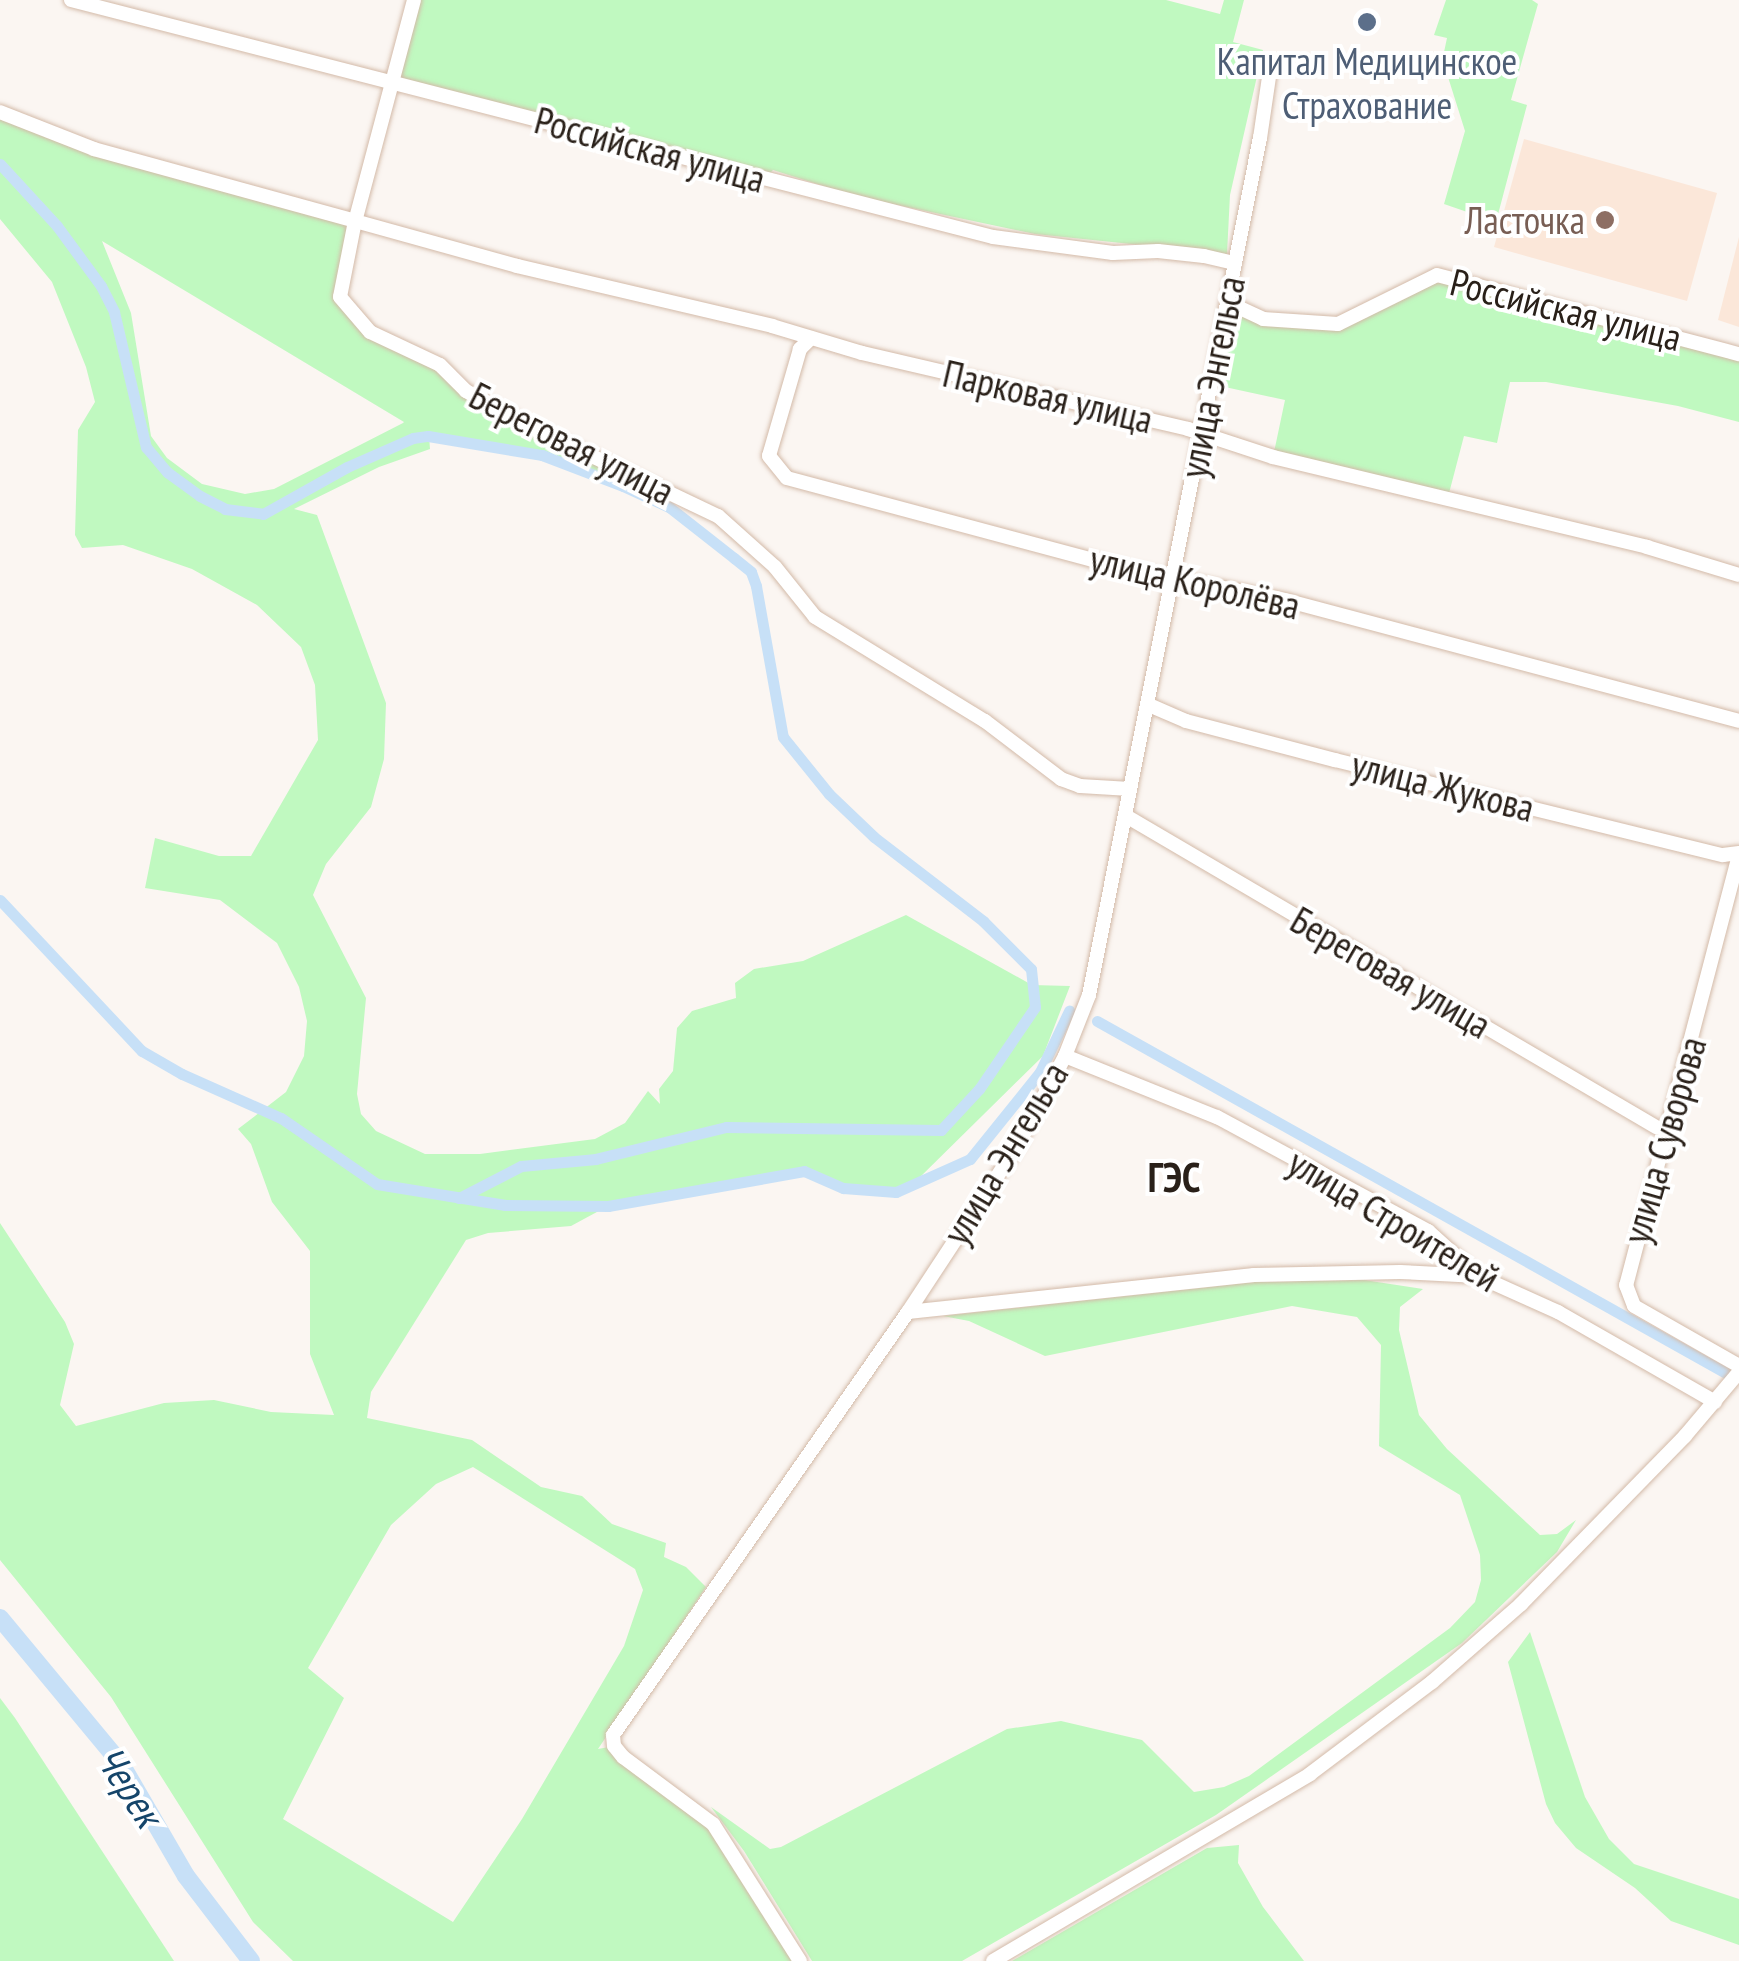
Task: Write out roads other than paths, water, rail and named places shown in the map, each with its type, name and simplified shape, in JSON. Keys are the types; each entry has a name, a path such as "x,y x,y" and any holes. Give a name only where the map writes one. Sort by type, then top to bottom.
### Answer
{"street":[{"name":"Российская улица","path":"71,0 390,85 456,96 600,138 656,148 736,174 992,236 1113,253 1173,252 1234,263"},
{"path":"0,112 94,149 356,221 414,0"},
{"name":"улица Энгельса","path":"800,1961 713,1824 622,1758 614,1746 613,1735 908,1312 1019,1142 1065,1056 1096,968 1270,70"},
{"name":"Парковая улица","path":"356,221 517,266 792,332 805,344 1188,429 1201,436 1647,547 1739,575"},
{"name":"Береговая улица","path":"356,221 340,297 370,332 440,365 466,391 530,427 718,516 775,566 815,617 984,721 1060,779 1080,786 1130,789"},
{"name":"Российская улица","path":"1227,302 1263,319 1338,324 1437,275 1739,354"},
{"name":"улица Королёва","path":"805,344 769,456 781,474 1122,568 1286,600 1739,721"},
{"name":"улица Жукова","path":"1149,705 1186,721 1335,760 1723,855 1739,854"},
{"name":"Береговая улица","path":"1126,816 1663,1127"},
{"name":"улица Суворова","path":"1739,854 1627,1270 1628,1298 1661,1324 1739,1369"},
{"name":"улица Строителей","path":"1065,1056 1217,1117 1428,1231 1478,1276 1558,1312 1715,1402"},
{"path":"908,1312 1254,1275 1400,1272 1478,1276"},
{"path":"992,1961 1257,1807 1382,1721 1492,1632 1715,1402 1739,1369"}],"waterway":[{"path":"0,164 57,226 101,286 114,312 146,447 167,472 225,509 263,514 347,467 413,438 428,436 542,455 669,507 751,572 783,737 829,794 874,837 983,921 1031,969 1035,1007 979,1089 941,1130 726,1127 596,1159 521,1166 459,1198"},
{"path":"0,900 142,1051 182,1074 281,1118 377,1184 505,1205 608,1206 804,1171 843,1188 896,1192 970,1159 1040,1072 1069,1011"},
{"path":"1097,1021 1726,1373"},
{"name":"Черек","path":"0,1618 121,1764 186,1876 251,1961"}],"place":[{"name":"Капитал Медицинское Страхование","path":"1367,22"},
{"name":"Ласточка","path":"1605,220"}],"district":[{"name":"ГЭС","path":"1174,1177"}]}
